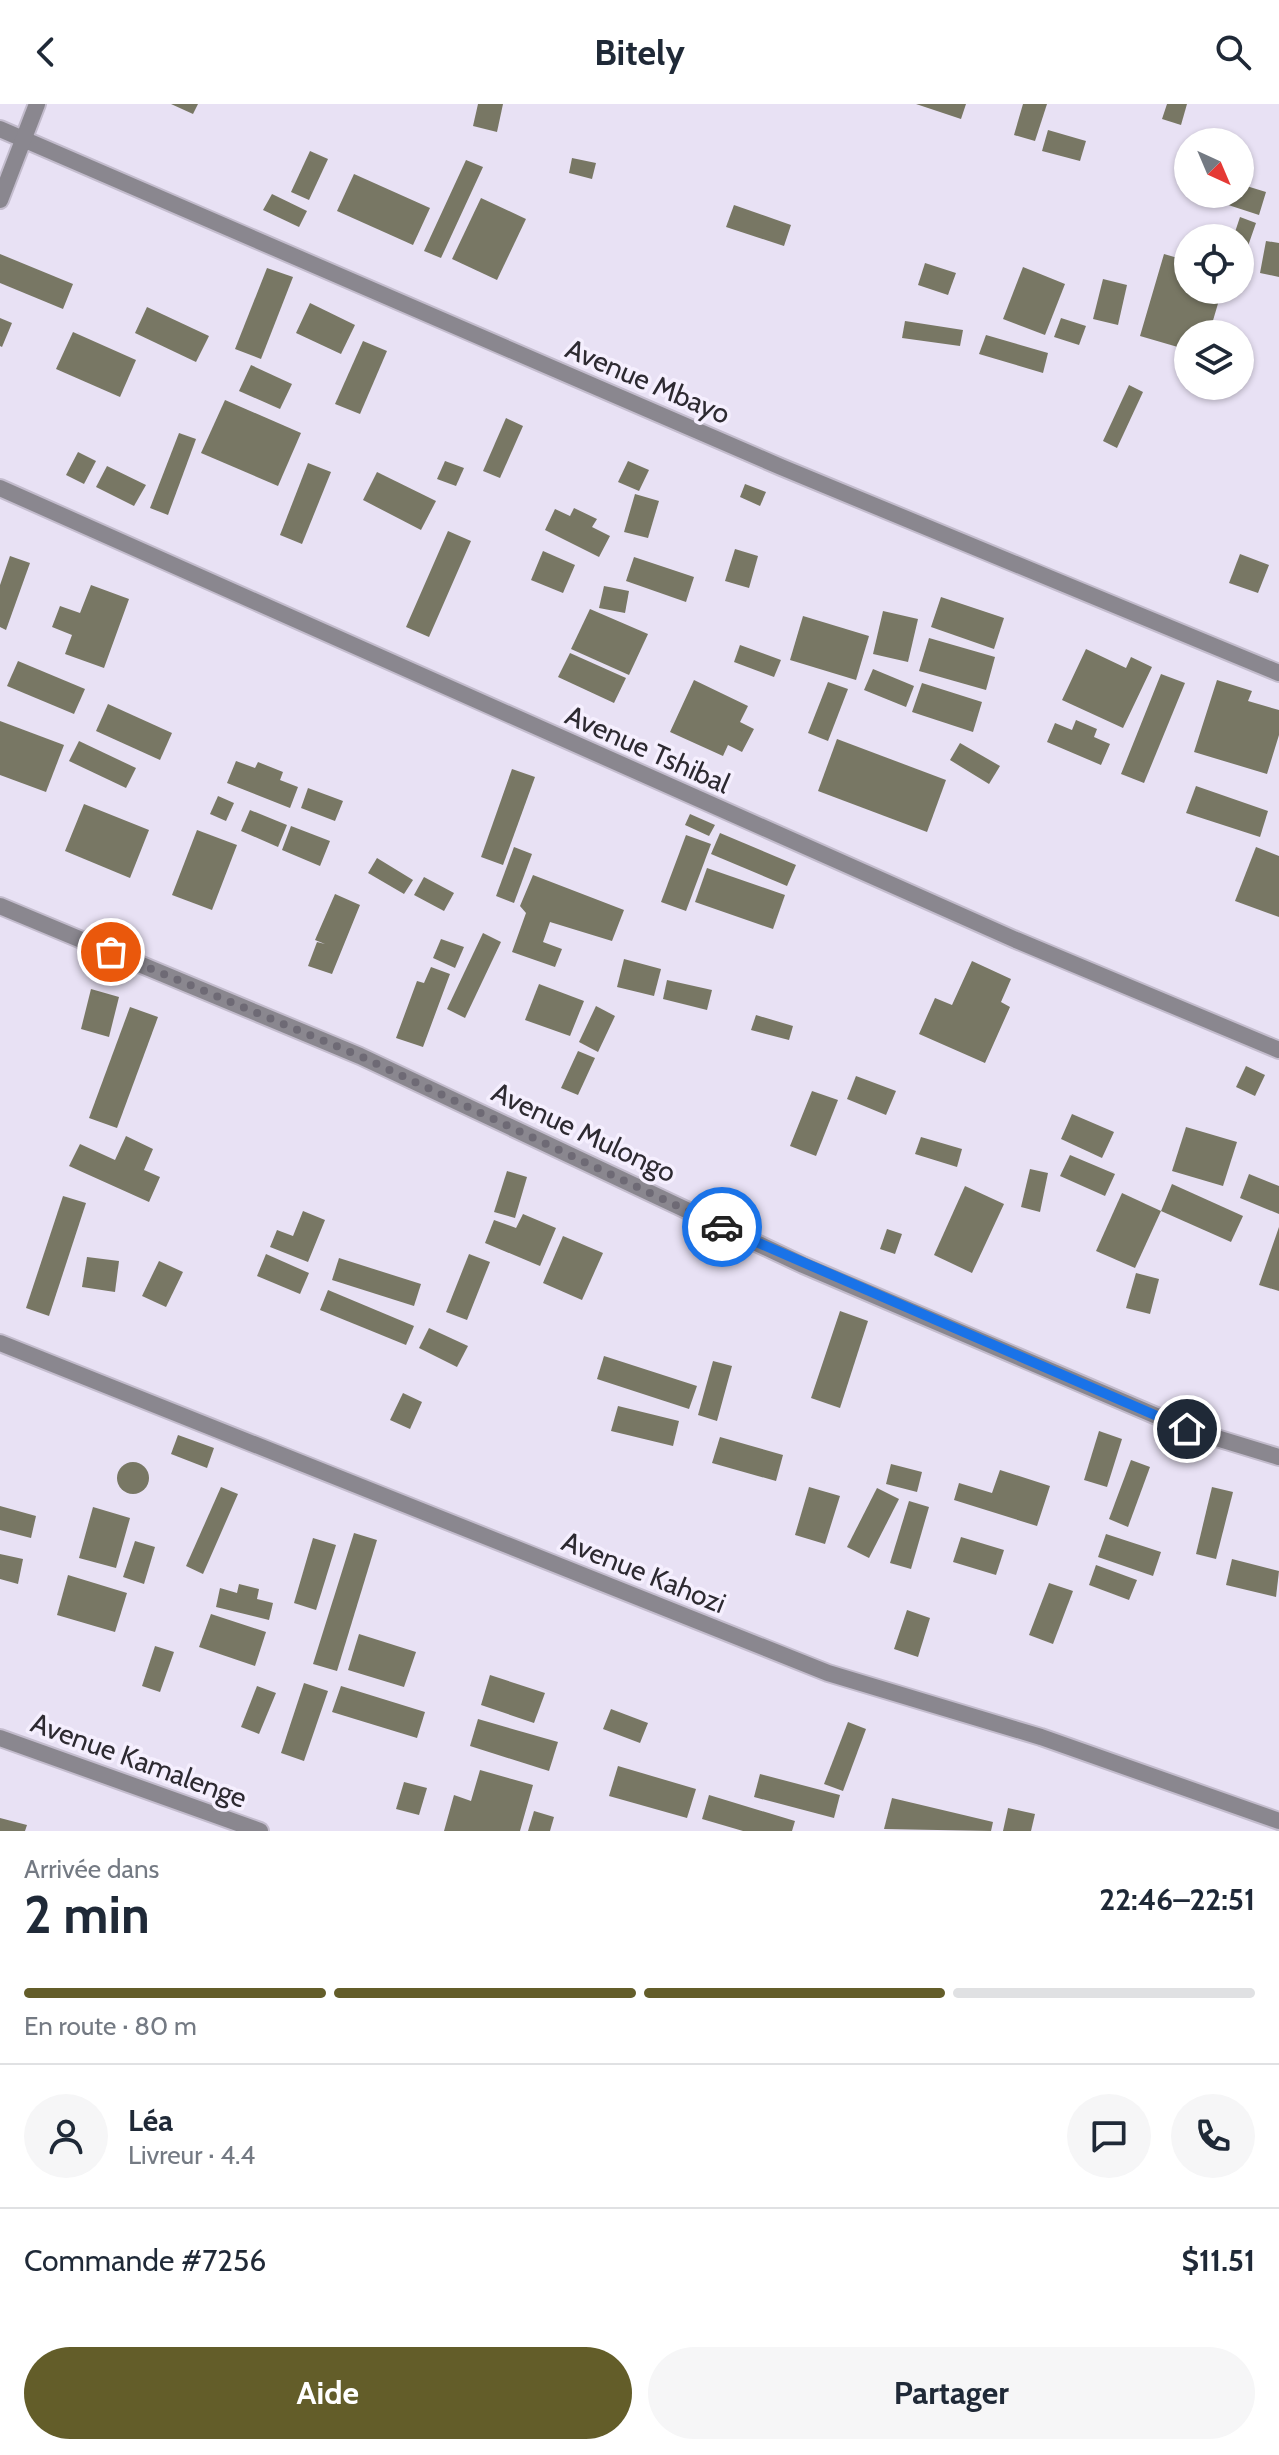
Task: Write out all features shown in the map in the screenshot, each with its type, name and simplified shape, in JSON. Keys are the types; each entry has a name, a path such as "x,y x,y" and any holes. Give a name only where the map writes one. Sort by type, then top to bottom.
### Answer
{"street":[{"path":"0,200 37,104"},
{"name":"Avenue Mbayo","path":"0,129 781,467 1279,673"},
{"name":"Avenue Tshibal","path":"0,488 1016,940 1279,1050"},
{"name":"Avenue Mulongo","path":"0,906 360,1056 803,1265 1187,1429 1279,1457"},
{"name":"Avenue Kahozi","path":"0,1343 828,1673 1041,1737 1279,1821"},
{"name":"Avenue Kamalenge","path":"0,1738 260,1831"}],"building":[{"path":"171,104 198,104 193,114"},
{"path":"478,104 503,104 497,132 473,126"},
{"path":"916,104 966,104 961,119"},
{"path":"1023,104 1047,104 1035,141 1014,135"},
{"path":"1167,104 1187,104 1181,125 1162,119"},
{"path":"1048,130 1086,141 1080,161 1042,151"},
{"path":"310,151 328,159 309,200 291,192"},
{"path":"572,158 596,163 592,179 569,173"},
{"path":"466,160 483,167 441,258 424,251"},
{"path":"354,174 430,208 413,245 337,211"},
{"path":"1254,188 1266,192 1259,215 1238,208 1254,208"},
{"path":"272,194 307,211 299,227 263,210"},
{"path":"481,198 526,219 497,280 452,259"},
{"path":"734,205 791,225 784,246 726,227"},
{"path":"1240,217 1256,223 1254,229 1254,224 1238,224"},
{"path":"1266,241 1279,243 1279,277 1260,273"},
{"path":"0,254 73,284 63,309 0,283"},
{"path":"1164,254 1174,257 1174,304 1218,304 1213,320 1174,320 1174,346 1140,336"},
{"path":"925,263 956,273 948,295 918,285"},
{"path":"1023,267 1065,284 1045,335 1003,319"},
{"path":"267,268 293,277 261,359 235,349"},
{"path":"1103,279 1127,285 1118,325 1093,319"},
{"path":"310,303 355,325 341,354 296,333"},
{"path":"147,307 209,336 196,362 135,333"},
{"path":"0,318 12,323 2,347 0,346"},
{"path":"1061,318 1086,326 1079,345 1054,337"},
{"path":"905,321 963,330 960,346 902,338"},
{"path":"73,332 136,360 120,397 56,369"},
{"path":"986,335 1048,353 1043,373 979,354"},
{"path":"363,341 387,351 360,414 335,404"},
{"path":"251,365 292,384 280,409 239,391"},
{"path":"1129,385 1143,392 1117,448 1103,441"},
{"path":"225,400 301,433 278,486 201,453"},
{"path":"506,418 523,426 500,478 483,471"},
{"path":"179,433 196,439 168,515 150,508"},
{"path":"78,452 96,461 84,484 66,475"},
{"path":"445,461 464,468 456,486 437,479"},
{"path":"628,461 649,470 639,491 618,482"},
{"path":"308,463 331,472 302,544 280,535"},
{"path":"107,466 146,485 134,506 96,487"},
{"path":"377,472 436,501 421,530 363,500"},
{"path":"745,484 766,492 760,506 740,497"},
{"path":"635,494 659,501 648,538 624,532"},
{"path":"574,508 597,519 592,527 610,536 599,557 545,530 555,509 570,516"},
{"path":"448,531 471,541 429,637 406,627"},
{"path":"735,549 758,556 749,588 725,581"},
{"path":"543,551 575,565 563,593 531,580"},
{"path":"1240,554 1269,565 1258,593 1229,583"},
{"path":"10,556 30,563 6,630 0,627 0,585"},
{"path":"634,557 694,577 686,602 626,581"},
{"path":"91,585 129,599 104,668 65,654 72,635 52,627 60,606 80,613"},
{"path":"604,586 629,591 625,613 599,608"},
{"path":"941,597 1004,618 994,649 931,627"},
{"path":"590,609 648,634 629,675 571,649"},
{"path":"883,611 918,619 908,662 873,654"},
{"path":"803,616 869,636 856,680 790,660"},
{"path":"929,638 995,657 986,690 919,671"},
{"path":"740,645 781,660 774,677 734,662"},
{"path":"1086,649 1126,668 1131,657 1152,667 1123,728 1062,700"},
{"path":"570,653 626,678 614,703 558,677"},
{"path":"18,661 85,689 74,714 7,686"},
{"path":"873,669 914,686 906,707 864,690"},
{"path":"1161,674 1185,683 1144,783 1121,774"},
{"path":"694,680 748,706 740,722 754,729 742,752 728,745 723,756 670,732"},
{"path":"1217,680 1252,691 1248,701 1279,710 1279,735 1267,774 1194,752"},
{"path":"828,682 848,689 828,741 808,733"},
{"path":"922,683 982,702 973,732 912,712"},
{"path":"108,704 172,733 160,760 96,731"},
{"path":"1076,720 1097,729 1094,737 1110,744 1101,765 1047,742 1055,723 1072,730"},
{"path":"0,721 64,745 46,792 0,775"},
{"path":"837,739 946,780 927,832 818,791"},
{"path":"79,741 136,768 126,788 69,761"},
{"path":"960,743 1000,766 989,784 950,760"},
{"path":"236,761 255,768 258,762 283,772 280,780 298,787 290,808 227,783"},
{"path":"512,769 535,777 503,865 481,857"},
{"path":"1196,786 1268,811 1260,837 1186,813"},
{"path":"308,788 343,801 335,821 301,808"},
{"path":"218,796 234,803 226,821 210,814"},
{"path":"84,804 149,830 130,878 65,851"},
{"path":"250,810 287,825 278,847 241,831"},
{"path":"690,814 715,825 709,836 685,825"},
{"path":"291,826 330,841 320,866 282,850"},
{"path":"197,830 237,845 212,910 172,895"},
{"path":"720,833 796,865 787,886 711,854"},
{"path":"686,835 711,844 686,911 661,902"},
{"path":"514,847 532,854 514,903 496,896"},
{"path":"1256,847 1279,856 1279,917 1235,901"},
{"path":"377,858 413,880 404,894 368,873"},
{"path":"707,868 785,895 773,929 695,902"},
{"path":"533,875 624,910 612,941 550,922 543,942 562,949 555,967 512,952 526,913 520,906"},
{"path":"424,877 454,893 444,911 414,895"},
{"path":"335,894 360,905 332,974 308,966 317,942 325,944 315,940"},
{"path":"483,933 501,942 465,1018 447,1009"},
{"path":"441,939 464,947 455,968 433,958"},
{"path":"624,959 661,969 654,996 617,987"},
{"path":"972,961 1011,979 1001,1002 1010,1007 985,1063 919,1034 935,998 952,1005"},
{"path":"431,967 450,974 423,1047 396,1038 417,981 424,983"},
{"path":"667,980 712,990 707,1010 663,999"},
{"path":"539,984 584,1001 570,1036 525,1020"},
{"path":"91,989 119,997 109,1037 81,1029"},
{"path":"596,1006 615,1016 598,1052 579,1042"},
{"path":"130,1007 158,1017 117,1128 89,1118"},
{"path":"756,1015 793,1026 789,1040 751,1030"},
{"path":"578,1051 595,1058 578,1095 561,1088"},
{"path":"1246,1066 1265,1075 1255,1096 1236,1087"},
{"path":"856,1076 896,1091 886,1115 847,1099"},
{"path":"812,1091 838,1100 816,1156 790,1146"},
{"path":"1072,1114 1114,1132 1102,1158 1061,1139"},
{"path":"1186,1127 1237,1142 1223,1186 1172,1171"},
{"path":"126,1136 153,1149 144,1170 160,1177 149,1202 69,1166 80,1144 115,1160"},
{"path":"921,1137 962,1149 957,1167 915,1154"},
{"path":"1070,1155 1115,1174 1105,1196 1060,1176"},
{"path":"1030,1169 1048,1173 1040,1212 1021,1207"},
{"path":"507,1171 527,1177 515,1218 494,1212"},
{"path":"1249,1174 1279,1186 1279,1214 1240,1198"},
{"path":"1172,1184 1243,1216 1231,1242 1161,1211"},
{"path":"965,1186 1004,1204 972,1273 934,1255"},
{"path":"1122,1193 1161,1211 1135,1268 1096,1251"},
{"path":"63,1196 86,1203 49,1316 26,1308"},
{"path":"303,1211 325,1220 308,1262 270,1247 277,1230 293,1236"},
{"path":"523,1214 556,1228 540,1266 485,1243 494,1220 516,1228"},
{"path":"1279,1227 1279,1291 1259,1285"},
{"path":"887,1229 902,1234 895,1254 880,1249"},
{"path":"563,1236 603,1253 582,1300 543,1283"},
{"path":"266,1254 309,1273 300,1294 257,1276"},
{"path":"469,1254 490,1262 467,1320 446,1312"},
{"path":"87,1257 119,1261 115,1292 82,1287"},
{"path":"339,1258 421,1284 414,1306 332,1280"},
{"path":"159,1261 183,1272 166,1307 142,1296"},
{"path":"1136,1273 1159,1279 1150,1314 1126,1308"},
{"path":"328,1290 414,1326 406,1345 320,1310"},
{"path":"840,1311 868,1321 840,1408 811,1398"},
{"path":"429,1328 468,1346 457,1367 419,1348"},
{"path":"604,1356 697,1386 689,1409 597,1379"},
{"path":"713,1361 732,1366 717,1421 698,1415"},
{"path":"403,1393 422,1402 410,1429 390,1420"},
{"path":"618,1406 679,1421 673,1446 611,1431"},
{"path":"1099,1431 1122,1439 1107,1487 1084,1480"},
{"path":"178,1435 214,1448 207,1468 171,1454"},
{"path":"720,1437 783,1455 776,1481 712,1463"},
{"path":"1131,1460 1150,1467 1128,1527 1109,1519"},
{"path":"133,1462 144,1467 149,1478 144,1489 133,1494 122,1489 117,1478 122,1467"},
{"path":"891,1464 922,1472 917,1492 886,1484"},
{"path":"1000,1470 1050,1486 1037,1526 954,1500 959,1483 992,1493"},
{"path":"221,1487 238,1494 203,1574 186,1566"},
{"path":"809,1487 840,1496 825,1544 795,1535"},
{"path":"1212,1487 1233,1492 1216,1559 1196,1554"},
{"path":"877,1488 899,1499 869,1558 847,1547"},
{"path":"909,1501 929,1507 911,1569 890,1563"},
{"path":"0,1506 36,1516 31,1538 0,1530"},
{"path":"93,1507 130,1518 116,1568 79,1558"},
{"path":"354,1533 377,1540 337,1671 313,1664"},
{"path":"1106,1534 1161,1552 1153,1576 1098,1557"},
{"path":"961,1537 1004,1550 996,1575 953,1562"},
{"path":"313,1538 336,1545 316,1610 294,1603"},
{"path":"135,1541 155,1547 144,1584 123,1577"},
{"path":"0,1554 23,1559 18,1584 0,1579"},
{"path":"1232,1559 1279,1571 1276,1597 1226,1585"},
{"path":"1096,1565 1137,1580 1129,1600 1089,1585"},
{"path":"68,1575 127,1593 115,1632 57,1615"},
{"path":"1049,1583 1073,1591 1053,1644 1029,1635"},
{"path":"239,1584 259,1589 257,1599 273,1603 269,1620 216,1607 220,1588 237,1593"},
{"path":"907,1610 930,1618 918,1657 894,1649"},
{"path":"211,1614 266,1632 255,1666 199,1647"},
{"path":"359,1634 416,1652 404,1687 348,1670"},
{"path":"155,1646 174,1652 160,1692 142,1686"},
{"path":"490,1675 545,1693 534,1723 481,1705"},
{"path":"304,1683 328,1691 304,1761 281,1753"},
{"path":"257,1686 276,1693 259,1734 241,1727"},
{"path":"341,1686 425,1712 417,1738 332,1712"},
{"path":"611,1709 648,1723 640,1743 603,1729"},
{"path":"478,1719 558,1742 549,1771 470,1746"},
{"path":"848,1722 866,1729 843,1791 824,1784"},
{"path":"618,1766 696,1789 687,1818 609,1796"},
{"path":"480,1770 533,1785 520,1831 444,1831 454,1795 471,1801"},
{"path":"760,1774 840,1795 834,1818 754,1797"},
{"path":"404,1782 427,1788 419,1815 396,1809"},
{"path":"709,1795 795,1821 792,1831 743,1831 702,1819"},
{"path":"892,1798 993,1822 991,1831 884,1829"},
{"path":"1008,1808 1035,1814 1031,1831 1003,1831"},
{"path":"534,1811 554,1817 550,1831 528,1831"},
{"path":"0,1818 27,1825 25,1831 0,1831"}],"way so far":[{"path":"111,952 360,1056 722,1227"}],"route":[{"path":"722,1227 803,1265 1187,1429"}]}
